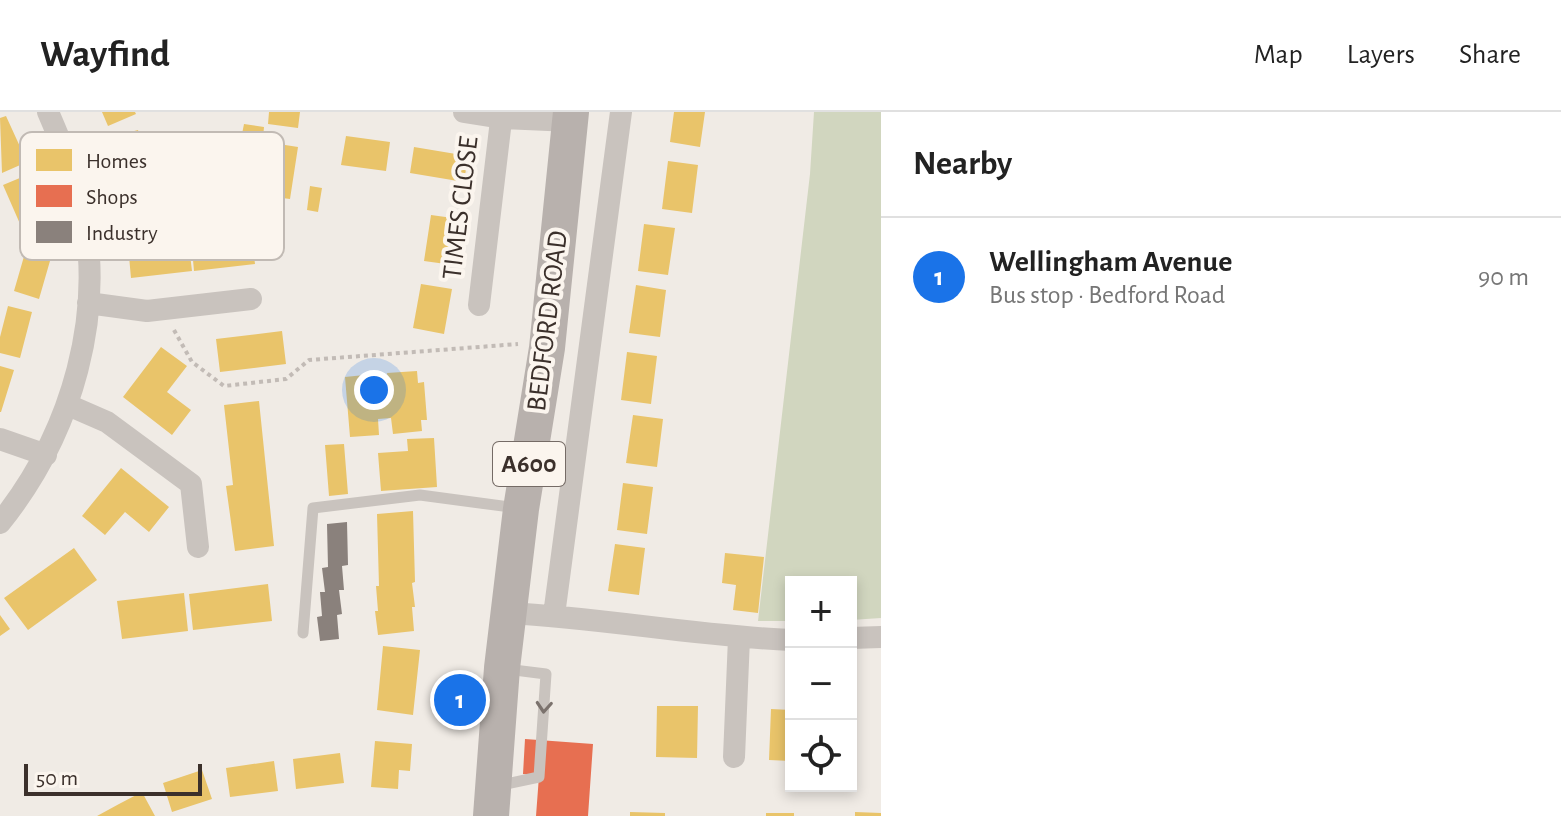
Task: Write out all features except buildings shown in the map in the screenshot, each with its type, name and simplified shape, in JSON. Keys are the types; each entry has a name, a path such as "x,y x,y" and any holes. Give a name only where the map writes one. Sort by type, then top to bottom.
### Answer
{"main road":[{"name":"BEDFORD ROAD","path":"492,801 502,668 521,509 547,348 571,117"}],"street":[{"path":"48,112 56,132"},
{"name":"TIMES CLOSE","path":"464,112 571,117"},
{"name":"BEDFORD ROAD","path":"554,615 621,112"},
{"name":"TIMES CLOSE","path":"479,305 502,115"},
{"path":"0,523 46,455 68,405 84,342 88,303 87,260"},
{"path":"88,303 147,311 251,299"},
{"path":"68,405 107,422 191,484 198,547"},
{"path":"0,439 46,455"},
{"path":"509,613 554,615 739,638 785,640"},
{"path":"857,638 881,637"},
{"path":"734,757 739,638"}],"lane":[{"path":"303,633 313,508 420,495 521,509"}],"path":[{"path":"174,329 192,362 224,386 286,379 309,360 513,343 521,345"}],"green space":[{"path":"814,112 881,112 881,618 857,620 857,576 785,576 785,621 758,621 810,174"}],"place":[{"name":"Wellingham Avenue","path":"460,700"}]}
